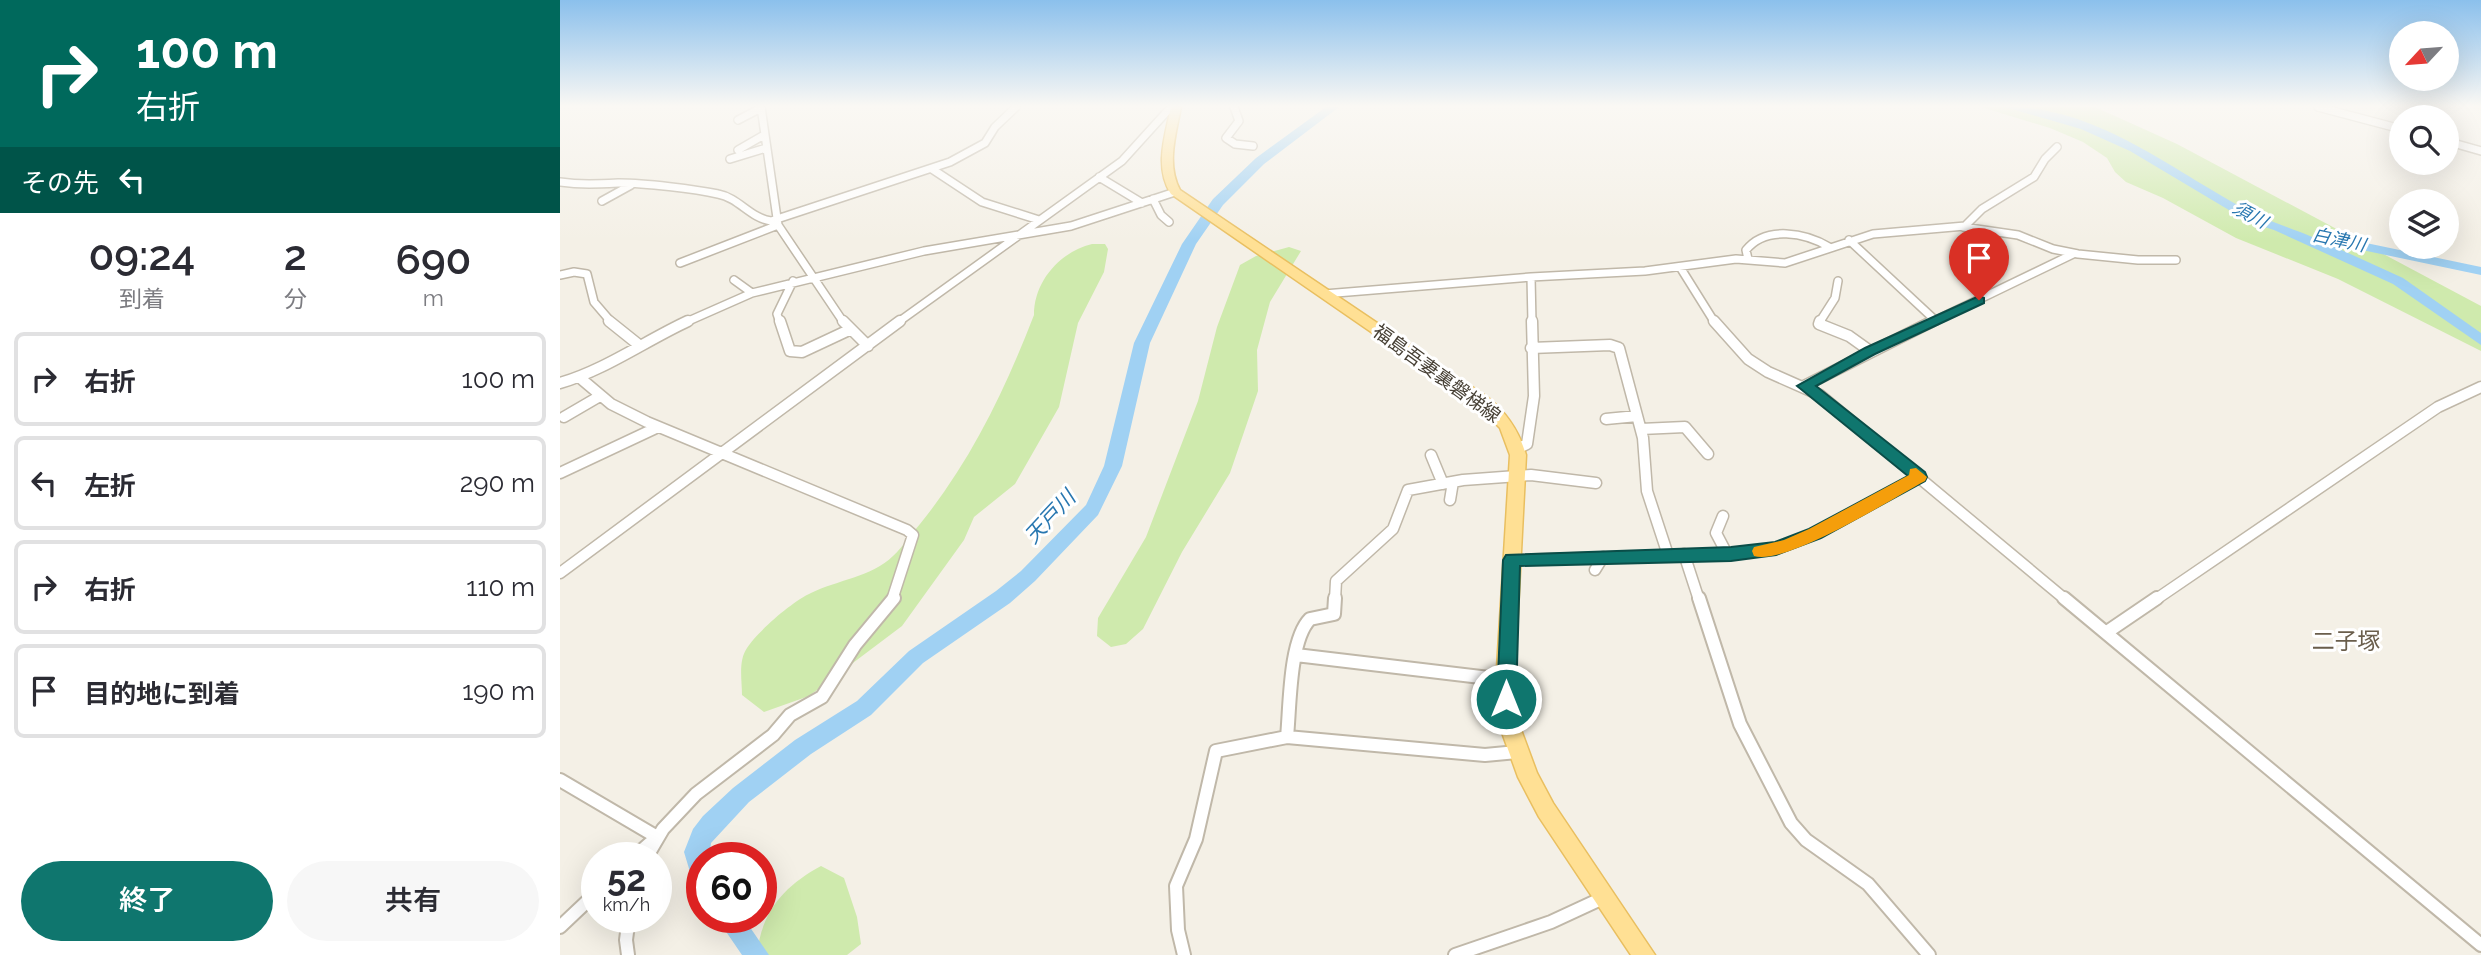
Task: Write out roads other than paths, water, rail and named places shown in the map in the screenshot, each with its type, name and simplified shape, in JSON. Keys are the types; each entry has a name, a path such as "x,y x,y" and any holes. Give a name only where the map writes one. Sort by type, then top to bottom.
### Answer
{"main road":[{"path":"1168,152 1166,171 1168,181 1175,192"},
{"name":"福島吾妻裏磐梯線","path":"1175,192 1499,414 1510,428 1517,449 1518,476 1506,680 1510,727 1517,752 1546,810 1644,955"}],"street":[{"path":"730,159 754,152"},
{"path":"767,152 777,222 849,330 868,346"},
{"path":"680,263 836,197 932,169 968,152"},
{"path":"560,573 1018,233 1132,152"},
{"path":"1963,227 1982,209 2034,177 2052,152"},
{"path":"932,169 982,202 1039,220"},
{"path":"1100,177 1142,203"},
{"path":"560,182 587,186 631,184 724,195 737,201 759,219 777,222"},
{"path":"602,201 631,184"},
{"path":"560,383 579,377 713,308 752,293 811,276 960,243 1088,221 1175,192"},
{"path":"1153,199 1161,215 1169,222"},
{"path":"1324,293 1531,277 1637,272 1748,259 1785,263 1849,240 1882,232 1963,227 2018,235 2073,254 2138,260 2176,260"},
{"path":"1748,259 1746,250 1750,245 1793,232 1807,234 1829,247"},
{"path":"1849,240 1936,321"},
{"path":"1804,386 1870,351 2072,257 2073,254"},
{"path":"1680,267 1717,324 1744,355 1763,369 1820,395 2481,945"},
{"path":"560,275 574,272 587,274 594,302 605,318 639,345"},
{"path":"1517,449 1527,444 1533,406 1531,277"},
{"path":"734,280 752,293"},
{"path":"793,281 776,314 784,331 785,345 790,351 802,352 849,330"},
{"path":"1838,281 1839,286 1833,302 1819,324 1849,336 1870,351"},
{"path":"1531,348 1616,345 1641,429 1646,454 1647,491 1668,555"},
{"path":"579,377 600,396 658,427 725,452 907,530 913,536 894,598 855,645 822,697 790,716 773,735 709,782 651,842"},
{"path":"2107,632 2438,407 2481,387"},
{"path":"564,417 600,396"},
{"path":"1606,419 1637,416"},
{"path":"560,473 658,427"},
{"path":"1641,429 1685,427 1708,454"},
{"path":"1431,455 1448,483 1450,500"},
{"path":"1287,737 1296,655 1307,621 1334,614 1336,581 1392,529 1408,490 1448,483 1531,475 1596,483"},
{"path":"1512,560 1764,551 1793,543 1919,477"},
{"path":"1723,516 1716,533 1727,554"},
{"path":"1684,554 1740,724 1791,823 1800,836 1875,890 1929,955"},
{"path":"1595,570 1603,557"},
{"path":"1296,655 1506,680"},
{"path":"1184,955 1178,930 1176,886 1196,839 1216,751 1287,737 1485,755 1517,752"},
{"path":"560,780 657,837"},
{"path":"654,842 657,837"},
{"path":"1455,955 1551,922 1605,897"},
{"path":"560,927 581,907"},
{"path":"627,933 628,955"}],"waterway":[{"name":"天戸川","path":"699,842 711,824 741,795 803,747 864,708 916,657 1003,597 1028,576 1092,510 1113,466 1142,343 1189,244 1218,202 1273,152"},
{"name":"須川","path":"2140,152 2254,219 2279,227 2398,281 2481,340"},
{"name":"白津川","path":"2323,238 2481,271"},
{"name":"天戸川","path":"740,933 757,955"}],"district":[{"name":"二子塚","path":"2346,641"}]}
